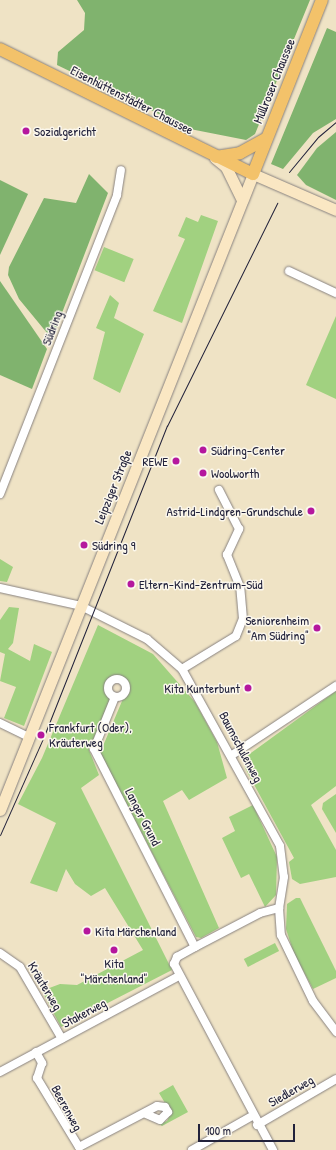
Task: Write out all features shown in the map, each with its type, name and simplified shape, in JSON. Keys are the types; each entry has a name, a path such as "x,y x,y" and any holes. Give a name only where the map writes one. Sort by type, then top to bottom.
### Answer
{"main road":[{"name":"Müllroser Chaussee","path":"252,174 322,0"},
{"name":"Eisenhüttenstädter Chaussee","path":"0,49 214,157 252,174"},
{"path":"214,157 240,153 265,139"}],"street":[{"path":"214,157 226,167 242,200"},
{"name":"Südring","path":"0,494 117,195 121,170"},
{"path":"252,174 336,210"},
{"name":"Leipziger Straße","path":"0,810 252,174"},
{"path":"289,271 336,293"},
{"path":"182,669 236,636 243,619 240,587 227,555 239,529 219,490"},
{"path":"0,588 81,606"},
{"name":"Baumschulenweg","path":"81,606 147,639 182,669 232,755 280,846 284,877 279,908 286,949 313,1001 336,1032"},
{"path":"232,755 336,686"},
{"name":"Langer Grund","path":"115,697 94,750 195,947"},
{"path":"0,723 29,737"},
{"path":"273,1150 252,1116 174,964 177,957 195,947 260,913 279,908"},
{"name":"Kräuterweg","path":"0,953 20,967 62,1039"},
{"name":"Stakerweg","path":"0,1072 179,976"},
{"name":"Beerenweg","path":"36,1052 42,1063 37,1078 79,1147 146,1114"},
{"name":"Siedlerweg","path":"257,1125 336,1079"},
{"path":"192,1150 252,1116"}],"green space":[{"path":"77,0 310,0 255,134 246,140 190,129 57,65 58,52 84,30 85,13"},
{"path":"327,28 336,32 336,119 313,133 283,169 271,164"},
{"path":"336,132 336,200 306,185 297,175 317,148"},
{"path":"89,174 108,193 52,339 19,299 8,275 9,267 44,198 76,203"},
{"path":"0,180 28,194 0,255"},
{"path":"201,215 218,221 182,323 153,311 185,239 178,236 186,217 198,222"},
{"path":"104,247 134,259 124,282 95,270"},
{"path":"0,281 47,349 32,389 0,375"},
{"path":"110,295 119,303 114,318 144,334 120,393 93,379 105,332 96,328"},
{"path":"336,316 336,399 306,385"},
{"path":"0,559 13,567 7,582 0,581"},
{"path":"9,607 19,608 13,643 8,649 30,661 34,644 52,652 24,726 4,718 16,687 0,681 5,654 0,652 0,620"},
{"path":"98,625 153,654 195,702 217,742 227,778 189,800 182,790 163,801 219,928 201,938 196,937 100,753 128,687 120,677 112,678 105,689 110,699 89,750 99,775 81,788 172,970 61,1027 43,993 44,990 60,984 77,985 143,950 105,888 91,896 75,884 66,869 57,892 30,883 56,823 18,804 42,758"},
{"path":"336,691 336,786 311,805 336,850 336,877 300,884 292,879 289,862 294,858 245,768 244,758"},
{"path":"336,794 336,833 322,809 323,803"},
{"path":"253,805 277,857 276,895 265,907 249,874 241,878 222,838 235,831 229,817"},
{"path":"296,898 300,898 336,971 336,978 313,989 294,954 286,929 287,904"},
{"path":"275,943 279,951 248,967 244,959"},
{"path":"173,1085 188,1112 162,1126 159,1124 167,1121 171,1113 159,1093"}],"tram line":[{"path":"289,172 318,137 336,122"},
{"path":"0,835 44,736 167,426 277,203"}],"place":[{"name":"Sozialgericht","path":"26,131"},
{"name":"Südring-Center","path":"203,450"},
{"name":"REWE","path":"176,461"},
{"name":"Woolworth","path":"203,473"},
{"name":"Astrid-Lindgren-Grundschule","path":"311,511"},
{"name":"Südring 9","path":"84,545"},
{"name":"Eltern-Kind-Zentrum-Süd","path":"131,584"},
{"name":"Seniorenheim \"Am Südring\"","path":"317,628"},
{"name":"Kita Kunterbunt","path":"248,688"},
{"name":"Frankfurt (Oder), Kräuterweg","path":"41,735"},
{"name":"Kita Märchenland","path":"87,931"},
{"name":"Kita \"Märchenland\"","path":"114,950"}]}
